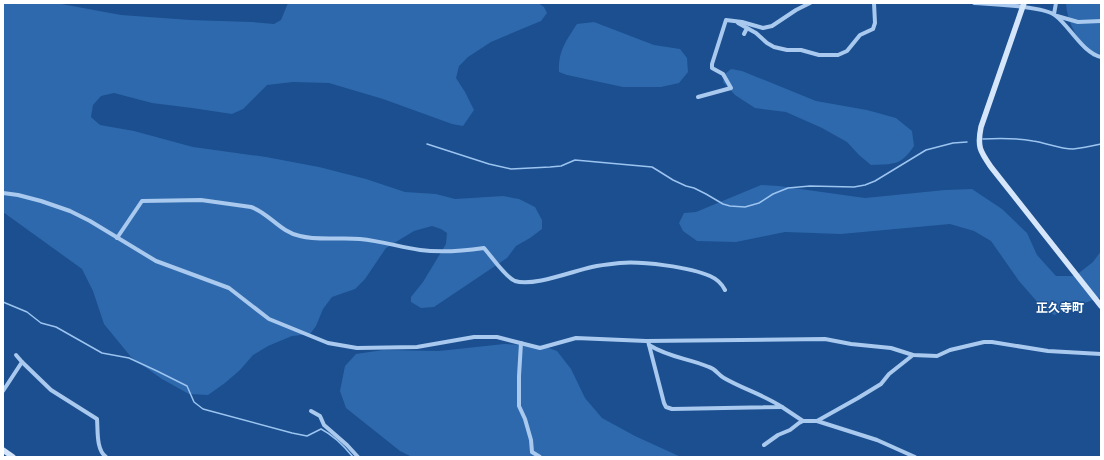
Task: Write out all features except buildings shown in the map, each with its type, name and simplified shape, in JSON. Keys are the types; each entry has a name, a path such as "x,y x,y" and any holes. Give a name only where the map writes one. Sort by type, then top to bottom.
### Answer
{"street":[{"path":"698,97 731,88 723,74 712,68 726,20 763,28 772,26 796,10 810,3"},
{"path":"735,21 756,33 774,48 801,50 819,55 838,55 847,51 860,35 873,29 875,24 874,3"},
{"path":"974,3 1023,5 1078,22 1101,21"},
{"path":"1056,3 1056,15 1087,48 1097,56 1101,57"},
{"path":"1023,5 981,127 979,147 991,167 1101,306"},
{"path":"744,34 747,28"},
{"path":"3,193 34,199 70,212 90,221 156,261 229,288 269,319 328,343 357,348 416,347 474,337 498,337 540,348 576,338 648,343 825,339 851,344 891,348 914,355 937,356 950,350 984,342 1048,351 1101,354"},
{"path":"117,238 142,201 201,200 257,209 289,232 299,236 314,238 360,239 422,250 444,251 484,248 510,279 517,282 540,281 589,268 613,264 639,263 697,272 711,276 722,284 725,290"},
{"path":"521,343 519,406 525,419 531,440 532,452 540,457"},
{"path":"648,343 666,407 672,409 782,407"},
{"path":"648,343 660,352 708,366 716,370 723,377 773,401 803,421 817,421 877,440 915,457"},
{"path":"16,355 51,390 97,419 99,447 102,454 106,457"},
{"path":"817,421 880,384 889,374 914,355"},
{"path":"3,391 22,362"},
{"path":"311,411 320,416 324,425 358,457"},
{"path":"764,444 803,421"},
{"path":"3,450 13,457"}],"shaded area":[{"path":"3,3 56,3 121,15 274,24 281,20 288,3 538,3 544,7 547,13 541,21 491,42 468,57 459,66 456,78 474,110 463,126 452,124 383,99 329,83 293,82 267,85 243,109 232,114 152,103 114,93 101,96 93,105 91,117 100,125 134,131 193,147 266,157 319,167 366,179 405,192 436,194 455,199 503,196 519,199 535,207 542,220 542,229 516,246 507,258 434,307 421,308 411,302 411,297 423,282 446,244 447,233 432,226 414,231 386,248 365,279 355,289 332,297 323,309 316,326 310,334 292,336 268,346 253,355 240,370 208,395 189,394 162,379 131,357 104,324 93,291 82,269 3,212"},
{"path":"1066,3 1101,3 1101,53 1093,57 1083,45 1071,25"},
{"path":"594,22 654,45 680,49 687,58 688,72 679,83 661,87 623,87 559,72 561,52 577,24"},
{"path":"731,69 742,71 816,101 867,110 896,118 912,131 914,146 905,157 896,163 871,165 847,142 822,128 786,112 755,108 735,95 723,82 725,74"},
{"path":"761,185 779,186 865,198 945,190 972,189 1002,209 1027,233 1037,255 1056,276 1075,276 1093,262 1101,251 1101,297 1054,315 1040,305 1019,281 991,241 974,231 950,224 841,234 785,232 736,242 697,241 683,231 679,223 684,213 696,212"},
{"path":"504,344 543,346 557,351 571,369 585,398 602,418 635,436 681,457 412,457 400,451 346,408 340,391 345,366 356,354 383,350 439,351"}],"waterway":[{"path":"983,139 1020,139 1073,149 1101,144"},
{"path":"427,144 489,164 511,169 561,166 575,160 652,167 673,180 694,188 723,204 745,207 759,203 773,194 788,188 810,186 854,187 865,185 875,181 926,150 953,143 967,142"},
{"path":"3,302 27,312 41,323 56,327 102,353 129,358 187,386 194,402 203,409 307,436 321,429 330,434 353,457"}],"district":[{"name":"正久寺町","path":"1060,308"}]}
